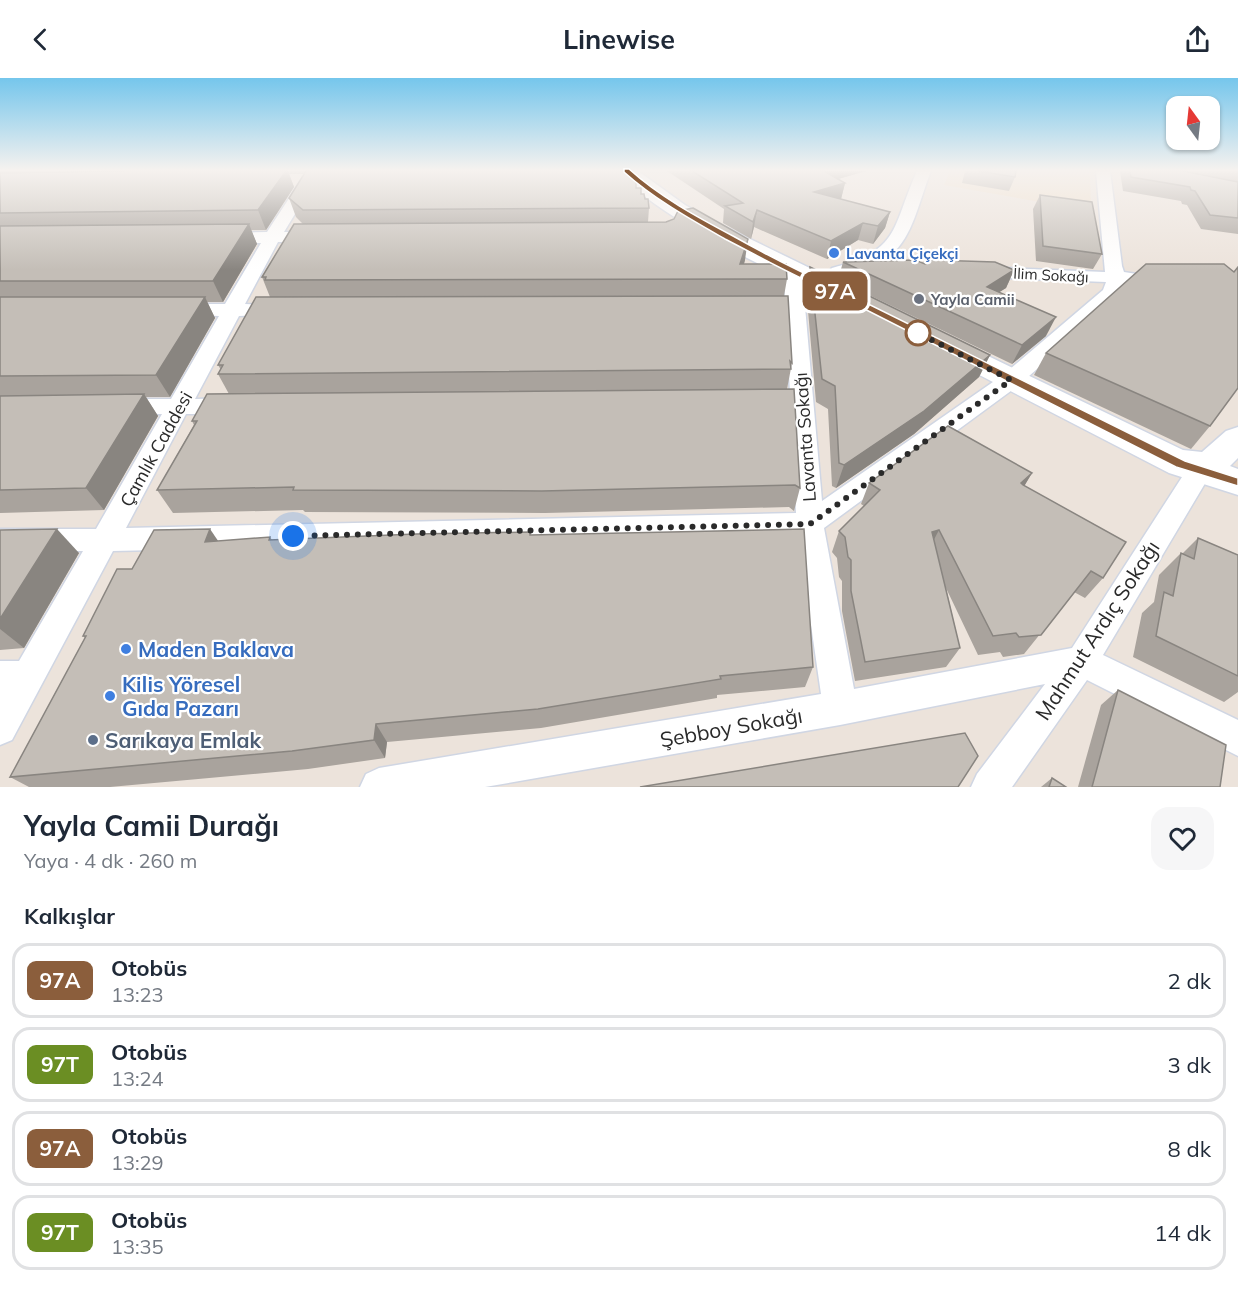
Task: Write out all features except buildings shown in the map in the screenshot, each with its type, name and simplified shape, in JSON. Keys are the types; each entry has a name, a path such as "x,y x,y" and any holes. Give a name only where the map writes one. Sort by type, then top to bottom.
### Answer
{"main road":[{"path":"664,204 682,222 793,272 835,281"},
{"path":"694,204 742,232 800,260 835,281 875,311"},
{"path":"917,332 1185,464 1238,482"},
{"path":"1185,464 1214,463 1238,439"}],"street":[{"name":"Çamlık Caddesi","path":"0,728 14,677 105,540 272,237 294,204"},
{"path":"835,281 864,267 889,250 904,230 911,204"},
{"path":"0,540 105,540 810,524 1011,380 1112,292 1116,278 1106,204"},
{"path":"201,238 332,237"},
{"path":"864,267 898,268"},
{"name":"Lavanta Sokağı","path":"793,272 810,524 840,708"},
{"name":"İlim Sokağı","path":"967,272 1150,278"},
{"path":"736,309 796,309"},
{"path":"163,310 305,310"},
{"path":"742,401 802,400"},
{"path":"95,407 251,406"},
{"name":"Mahmut Ardıç Sokağı","path":"990,787 1082,661 1185,464"},
{"path":"1082,661 1238,738"},
{"name":"Şebboy Sokağı","path":"379,787 840,708 1082,661"}],"shaded area":[{"path":"1052,204 1091,204 1091,211"}],"bus line":[{"name":"97A","path":"673,204 793,272 1181,464 1238,482"}],"place":[{"name":"Lavanta Çiçekçi","path":"834,253"},
{"name":"Yayla Camii","path":"919,299"},
{"name":"Maden Baklava","path":"126,649"},
{"name":"Kilis Yöresel Gıda Pazarı","path":"110,696"},
{"name":"Sarıkaya Emlak","path":"93,740"}],"route":[{"path":"293,536 810,524 1011,380 912,330 918,333"}]}
